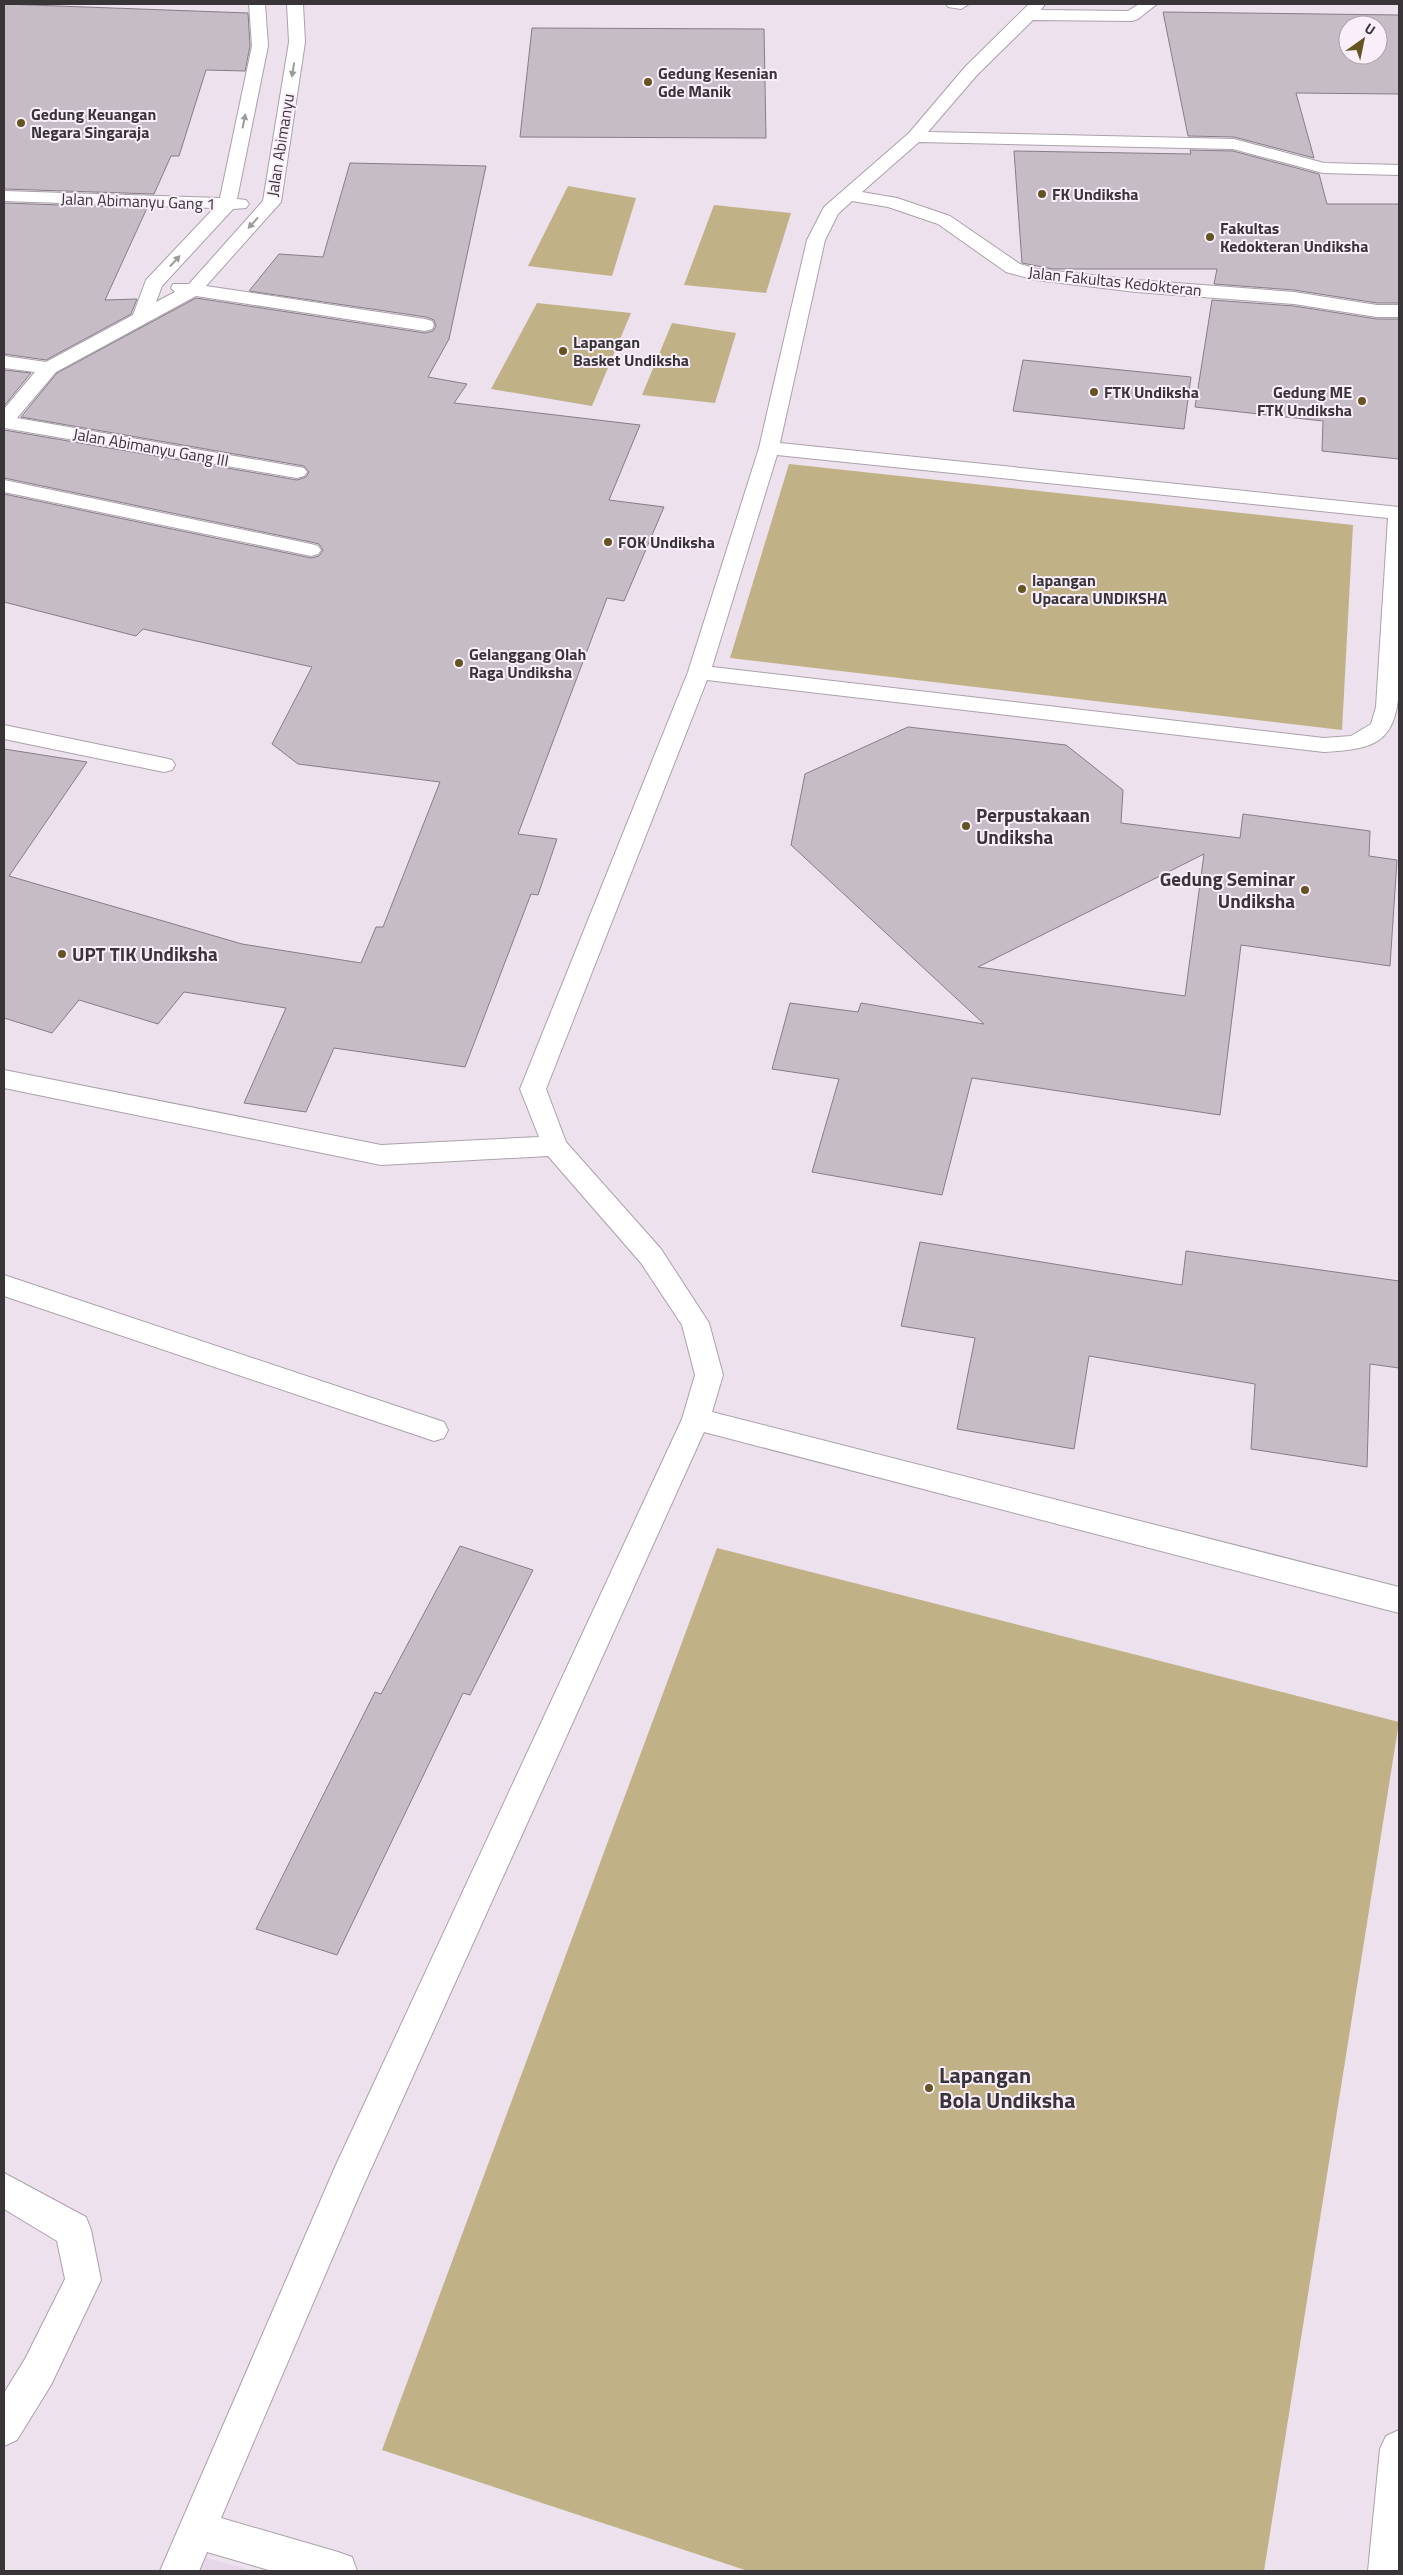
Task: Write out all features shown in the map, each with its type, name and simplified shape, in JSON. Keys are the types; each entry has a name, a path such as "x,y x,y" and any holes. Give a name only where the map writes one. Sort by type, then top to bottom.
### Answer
{"street":[{"name":"Jalan Abimanyu","path":"227,205 260,46 257,4"},
{"name":"Jalan Abimanyu","path":"4,421 49,368 193,290 272,202 297,42 294,4"},
{"path":"954,4 961,4"},
{"path":"179,2571 348,2179 696,1419 709,1375 695,1323 651,1256 555,1146 533,1089 699,672 769,448 816,240 830,211 915,137 971,72 1033,10 1132,16 1149,4"},
{"path":"260,46 297,42"},
{"path":"915,137 1234,144 1324,168 1399,170"},
{"name":"Jalan Fakultas Kedokteran","path":"849,195 891,202 944,220 1013,268 1036,274 1136,286 1294,298 1377,310 1399,311"},
{"name":"Jalan Abimanyu Gang 1","path":"4,196 227,205 272,202"},
{"path":"142,317 153,284 227,205"},
{"path":"153,284 426,325"},
{"path":"4,362 49,368"},
{"name":"Jalan Abimanyu Gang III","path":"4,421 297,472"},
{"path":"699,672 1324,745 1356,743 1381,727 1387,707 1399,513 769,448"},
{"path":"4,486 311,550"},
{"path":"4,732 164,765"},
{"path":"4,1078 381,1155 555,1146"},
{"path":"4,1285 434,1430"},
{"path":"696,1419 1399,1600"},
{"path":"4,2190 73,2230 83,2280 38,2372 4,2427"},
{"path":"1386,2571 1399,2449"},
{"path":"196,2530 338,2571"}],"shaded area":[{"path":"568,186 636,198 612,276 528,266"},
{"path":"714,205 791,213 766,293 684,285"},
{"name":"Lapangan Basket Undiksha","path":"537,303 631,313 592,406 491,389"},
{"path":"672,323 736,333 715,403 642,395"},
{"path":"789,464 1353,525 1342,730 730,658"},
{"name":"Lapangan Bola Undiksha","path":"717,1548 1399,1722 1264,2571 748,2571 382,2450"},
{"path":"199,2556 254,2571 193,2571"}],"building":[{"path":"4,4 248,13 250,46 245,71 206,70 179,156 171,156 154,194 4,189"},
{"path":"1163,12 1399,15 1399,94 1296,93 1314,158 1234,137 1188,136"},
{"path":"532,28 764,29 766,138 520,137"},
{"name":"Fakultas Kedokteran Undiksha","path":"1190,150 1233,151 1319,174 1327,204 1399,204 1399,303 1377,303 1294,290 1214,284 1217,269 1053,269 1022,263 1014,151 1191,154"},
{"path":"350,163 486,166 449,339 428,377 467,384 454,403 640,425 609,500 664,507 624,601 607,598 518,834 557,839 538,895 531,894 465,1067 334,1048 306,1112 244,1103 286,1008 184,992 158,1024 79,1000 52,1033 4,1018 4,749 87,762 9,876 242,944 361,963 376,927 383,927 440,782 298,764 272,744 312,667 143,629 136,636 4,602 4,494 311,558 319,556 323,550 319,544 311,542 4,478 4,430 297,480 306,477 309,472 304,466 21,417 57,373 196,298 425,333 433,331 436,326 434,320 426,317 249,291 279,254 323,257"},
{"path":"4,203 147,208 105,300 137,299 131,314 46,360 4,354"},
{"path":"1212,300 1294,306 1377,319 1399,319 1399,459 1322,451 1323,421 1195,407"},
{"path":"1023,360 1191,377 1184,429 1013,411"},
{"path":"4,370 31,373 4,406"},
{"path":"908,727 1066,745 1123,790 1121,823 1240,838 1243,814 1370,831 1369,856 1397,860 1390,966 1241,945 1220,1115 972,1078 942,1195 812,1172 839,1079 772,1069 790,1003 858,1012 861,1003 984,1024 791,845 805,774","holes":["1204,854 1185,996 978,967"]},
{"path":"920,1242 1182,1285 1186,1251 1399,1281 1399,1368 1370,1364 1367,1467 1251,1449 1255,1384 1089,1356 1074,1449 957,1429 975,1338 901,1326"},
{"path":"460,1546 533,1570 470,1695 463,1693 337,1955 256,1929 375,1692 381,1694"}],"place":[{"name":"Gedung Kesenian Gde Manik","path":"648,82"},
{"name":"Gedung Keuangan Negara Singaraja","path":"21,123"},
{"name":"FK Undiksha","path":"1042,194"},
{"name":"Fakultas Kedokteran Undiksha","path":"1210,237"},
{"name":"Lapangan Basket Undiksha","path":"563,351"},
{"name":"FTK Undiksha","path":"1094,392"},
{"name":"Gedung ME FTK Undiksha","path":"1362,401"},
{"name":"FOK Undiksha","path":"608,542"},
{"name":"lapangan Upacara UNDIKSHA","path":"1022,589"},
{"name":"Gelanggang Olah Raga Undiksha","path":"459,663"},
{"name":"Perpustakaan Undiksha","path":"966,826"},
{"name":"Gedung Seminar Undiksha","path":"1305,890"},
{"name":"UPT TIK Undiksha","path":"62,954"},
{"name":"Lapangan Bola Undiksha","path":"929,2088"}]}
